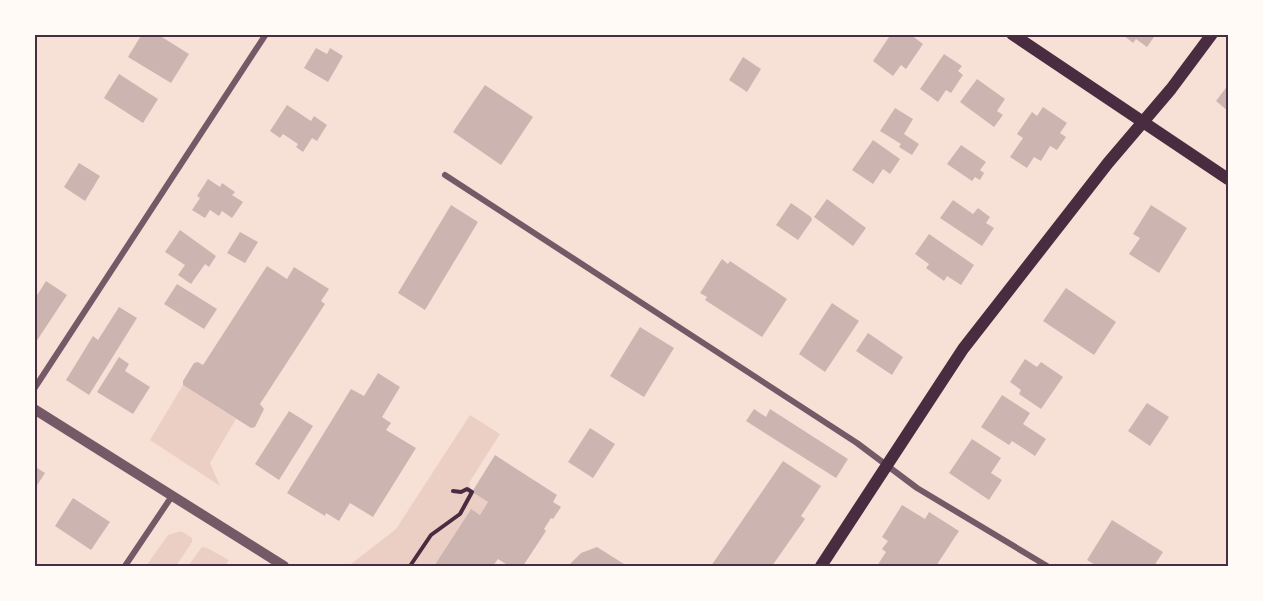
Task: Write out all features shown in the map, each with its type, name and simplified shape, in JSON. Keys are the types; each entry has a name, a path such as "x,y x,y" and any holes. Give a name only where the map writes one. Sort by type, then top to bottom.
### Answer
{"main road":[{"path":"1012,34 1228,179"},
{"path":"821,567 978,328 1212,34"}],"street":[{"path":"34,389 266,34"},
{"path":"445,175 848,436 918,488 1047,567"},
{"path":"34,409 284,567"},
{"path":"125,567 172,496"}],"path":[{"path":"410,567 431,535 460,514 472,492 467,489 461,492 453,491"}],"shaded area":[{"path":"183,385 236,419 210,463 220,486 150,440"},
{"path":"470,415 500,434 469,483 472,492 488,502 480,515 470,510 434,566 356,566 351,564 396,529"},
{"path":"181,531 192,538 192,542 176,566 146,566 168,535"},
{"path":"202,547 229,560 225,566 188,566"}],"building":[{"path":"142,34 157,34 189,54 171,83 128,57"},
{"path":"891,34 910,34 923,44 906,69 901,65 893,76 873,61"},
{"path":"1122,34 1156,34 1147,47 1136,39 1133,43"},
{"path":"316,48 327,54 330,48 343,56 328,82 304,68"},
{"path":"944,54 962,66 958,71 963,75 951,93 946,90 938,102 920,89"},
{"path":"743,57 761,69 747,92 729,80"},
{"path":"119,74 158,99 143,123 104,98"},
{"path":"977,79 1005,99 997,111 1003,115 994,127 960,102"},
{"path":"485,85 533,117 501,165 453,132"},
{"path":"1228,85 1228,111 1216,101"},
{"path":"287,105 311,121 314,116 327,125 317,141 312,138 303,152 296,147 298,144 283,134 280,138 270,131"},
{"path":"1043,107 1067,123 1060,133 1066,137 1057,150 1050,146 1041,161 1034,157 1027,168 1010,157 1023,138 1017,134 1032,112 1037,116"},
{"path":"895,108 913,119 904,134 919,144 912,155 899,147 901,144 880,131"},
{"path":"873,140 900,159 890,174 883,169 873,184 852,170"},
{"path":"961,145 986,162 980,170 984,173 980,180 975,177 972,181 947,164"},
{"path":"79,163 100,176 85,201 64,187"},
{"path":"208,179 220,187 222,183 235,192 232,195 243,202 232,218 222,211 219,216 210,210 205,218 192,210 200,198 197,196"},
{"path":"827,199 866,228 853,246 814,217"},
{"path":"953,200 973,214 978,208 990,217 986,223 994,228 982,246 940,218"},
{"path":"791,203 812,220 798,240 776,225"},
{"path":"451,205 478,222 425,310 398,293"},
{"path":"1151,205 1187,228 1159,273 1129,254 1140,238 1133,234"},
{"path":"180,230 216,256 209,267 205,264 191,284 178,275 185,265 165,252"},
{"path":"240,232 258,242 245,263 227,253"},
{"path":"929,234 974,265 961,285 947,276 944,281 926,268 929,264 915,254"},
{"path":"722,259 728,264 730,261 787,299 762,337 705,300 707,297 700,293"},
{"path":"267,266 287,279 294,267 329,289 321,301 325,304 260,404 264,409 255,427 251,428 183,385 183,381 194,363 198,362 203,365"},
{"path":"46,281 67,295 34,345 34,300"},
{"path":"177,284 217,309 204,329 164,304"},
{"path":"1066,288 1116,322 1094,355 1043,321"},
{"path":"832,303 859,321 825,372 799,354"},
{"path":"119,307 137,318 89,395 66,380 93,336 98,340"},
{"path":"640,327 674,348 644,397 610,376"},
{"path":"868,333 903,357 892,375 856,351"},
{"path":"119,357 129,364 125,371 150,387 133,414 97,392"},
{"path":"1025,359 1037,367 1041,362 1063,377 1041,409 1019,394 1021,390 1010,382"},
{"path":"378,373 400,387 382,417 391,423 386,430 416,448 373,517 350,503 339,521 326,513 325,516 287,493 351,389 364,396"},
{"path":"1002,395 1030,413 1023,424 1046,439 1035,456 1012,441 1009,445 981,427"},
{"path":"1147,403 1169,417 1150,446 1128,431"},
{"path":"754,409 766,417 770,409 848,459 836,478 746,421"},
{"path":"289,411 313,426 279,480 255,464"},
{"path":"590,428 615,444 593,478 568,462"},
{"path":"972,439 1001,458 991,473 1002,480 989,500 949,473"},
{"path":"495,455 557,495 553,502 561,507 553,519 551,518 544,529 546,531 523,566 509,566 498,559 493,566 434,566 471,509 480,515 488,502 472,492"},
{"path":"783,461 821,486 801,516 805,519 772,566 711,566"},
{"path":"34,466 45,473 34,490"},
{"path":"73,498 110,522 91,550 55,526"},
{"path":"902,505 925,519 929,512 959,531 936,566 877,566 886,552 882,549 888,541 882,537"},
{"path":"1112,520 1163,552 1154,566 1097,566 1087,560"},
{"path":"597,547 624,564 623,566 568,566 581,553"}]}
